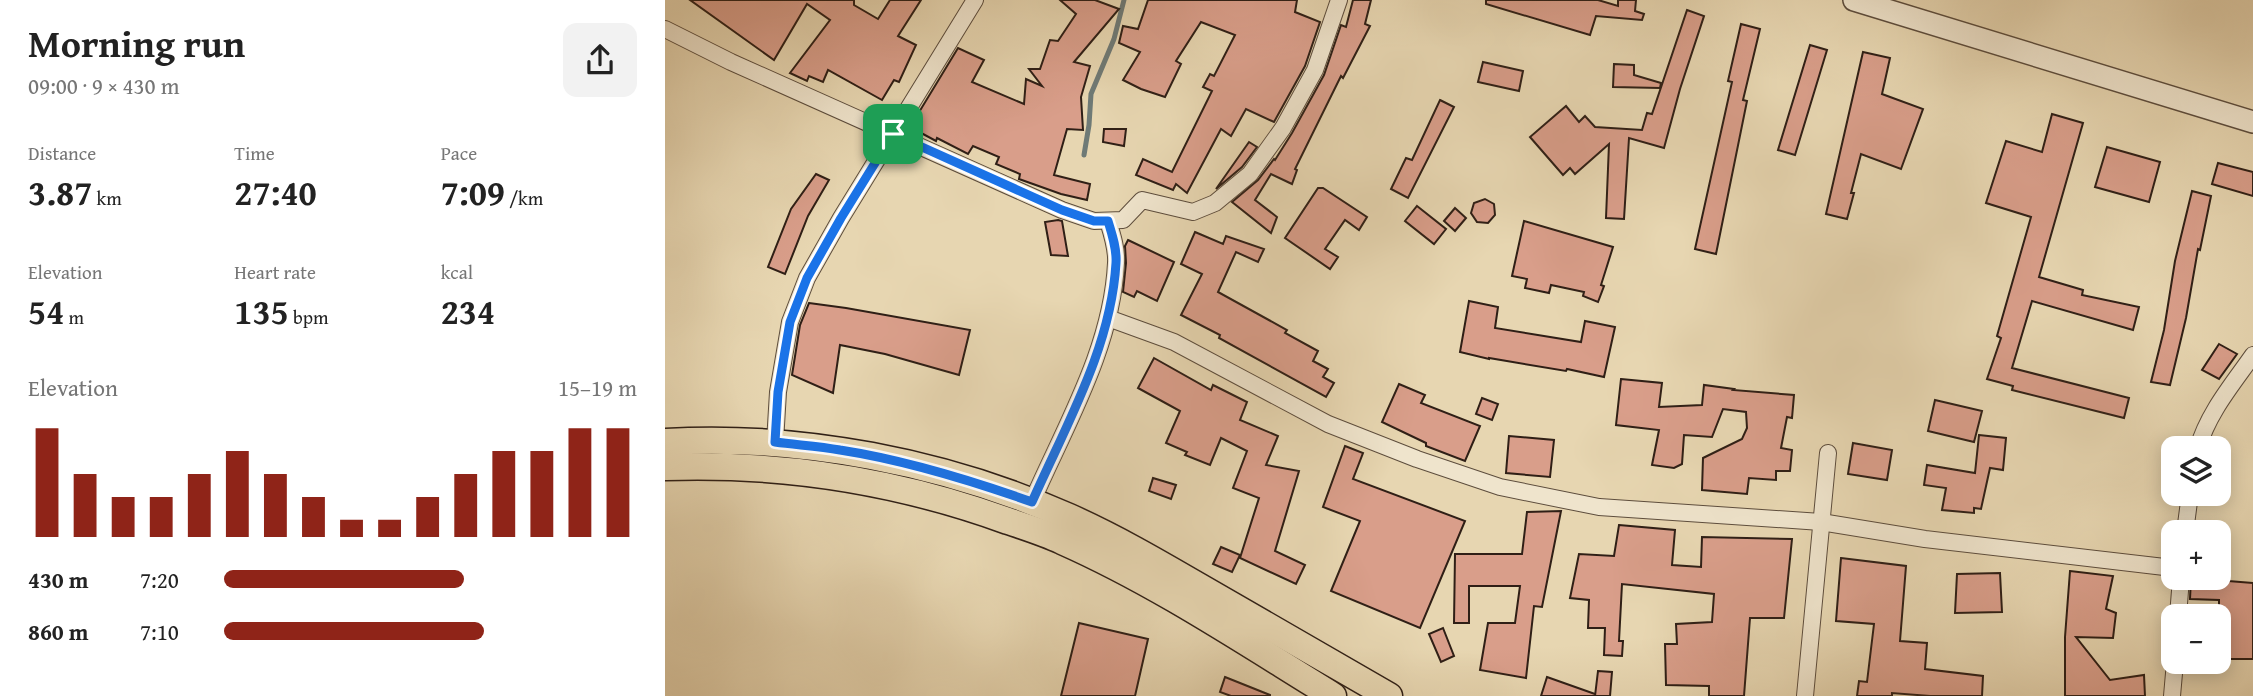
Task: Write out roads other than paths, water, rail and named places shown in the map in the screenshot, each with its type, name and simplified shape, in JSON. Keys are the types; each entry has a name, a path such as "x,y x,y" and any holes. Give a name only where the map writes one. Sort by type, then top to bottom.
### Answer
{"main road":[{"path":"665,442 775,442 840,450 961,478 1032,502 1069,516 1127,544 1389,696"},
{"path":"665,467 748,467 853,479 982,512 1060,539 1117,567 1333,696"}],"street":[{"path":"775,442 778,392 790,322 807,278 975,0"},
{"path":"665,29 731,62 1062,210 1094,221 1108,221 1123,220 1142,200 1193,212 1215,203 1250,174 1283,128 1315,70 1339,0"},
{"path":"1854,0 2253,122"},
{"path":"1903,0 2253,108"},
{"path":"1032,502 1090,375 1108,318 1116,262 1114,240 1108,221"},
{"path":"1108,318 1174,342 1328,424 1417,459 1500,487 1599,507 1821,522 1925,539 2161,567"},
{"path":"2202,436 2220,400 2253,355"},
{"path":"1805,696 1828,453"},
{"path":"2172,696 2174,674"}],"waterway":[{"path":"1084,155 1091,94 1114,39 1124,0"}]}
